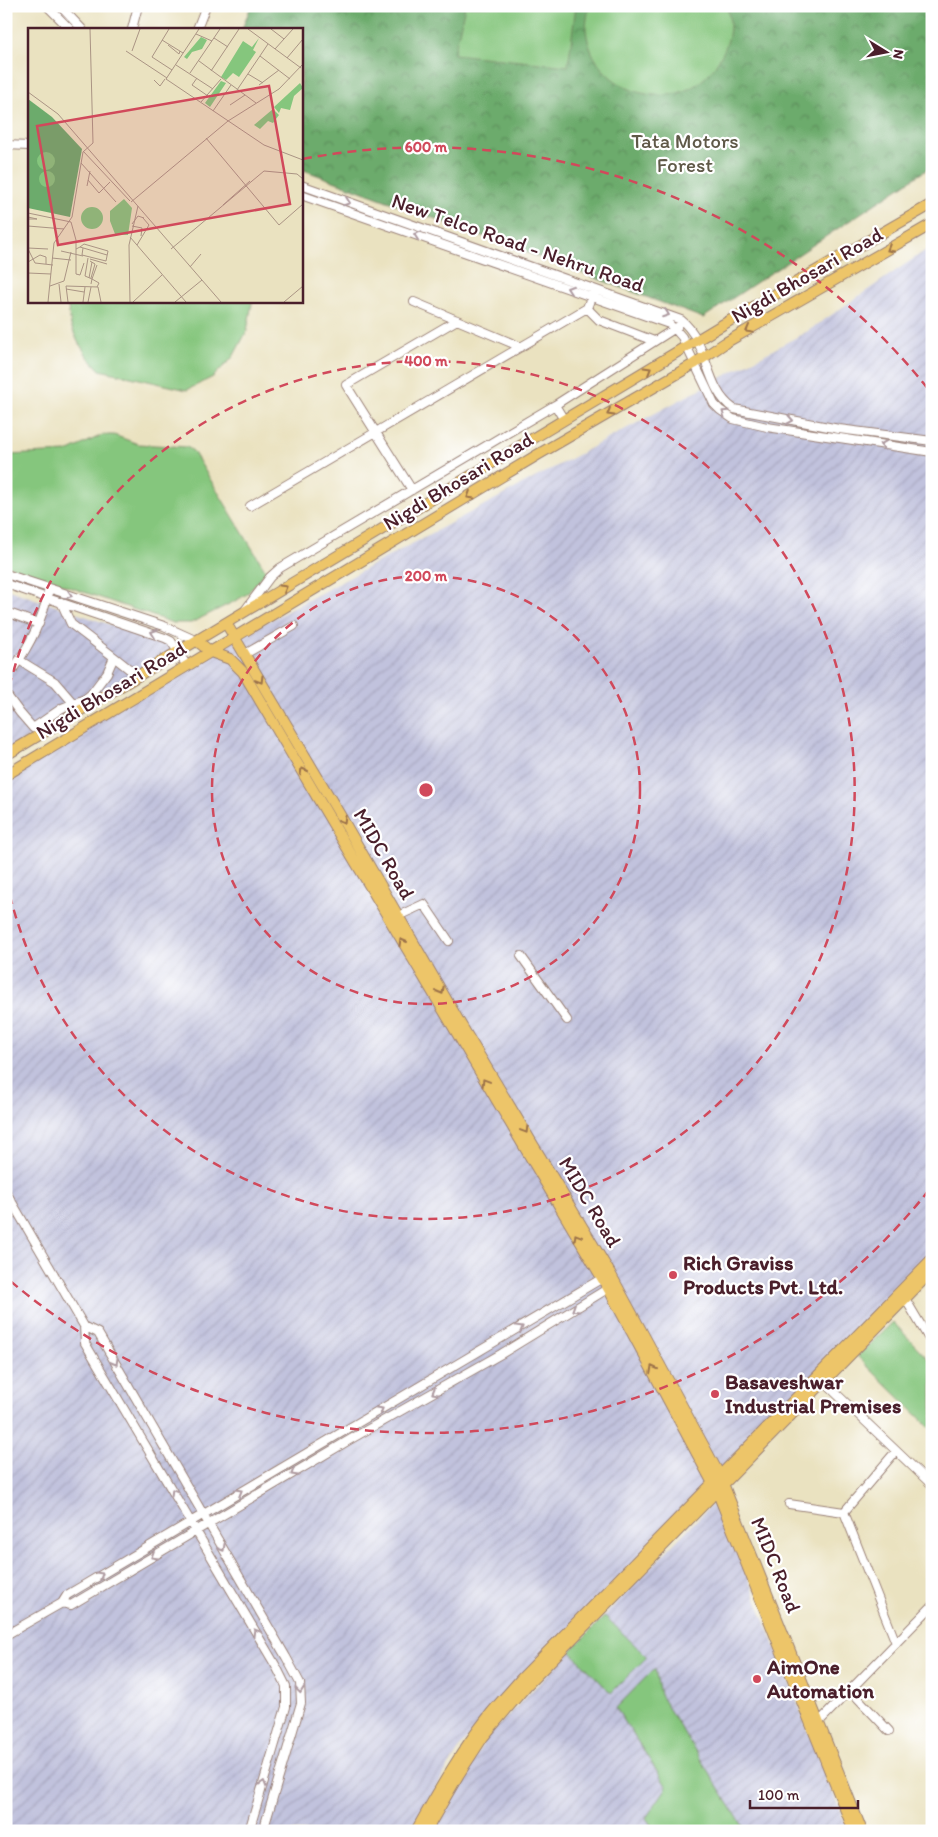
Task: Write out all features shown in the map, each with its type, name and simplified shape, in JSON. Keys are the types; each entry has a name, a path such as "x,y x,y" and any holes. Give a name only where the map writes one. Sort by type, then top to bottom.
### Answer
{"main road":[{"name":"Nigdi Bhosari Road","path":"6,755 91,699 138,676 687,348 697,340 932,204"},
{"name":"Nigdi Bhosari Road","path":"6,775 539,454 932,224"},
{"name":"MIDC Road","path":"226,623 398,916 425,972 612,1286 718,1484 816,1725 862,1831"},
{"path":"197,640 211,652 230,659 243,672 425,972"},
{"path":"903,1295 932,1259"},
{"path":"426,1831 459,1774 495,1721 527,1685 821,1378 903,1295 932,1271"},
{"path":"416,1831 452,1770 489,1716 521,1679 718,1484"},
{"name":"MIDC Road","path":"816,1725 854,1831"}],"street":[{"path":"47,6 69,28"},
{"path":"60,6 81,28"},
{"path":"132,28 138,6"},
{"path":"197,28 206,6"},
{"path":"6,145 28,146"},
{"name":"New Telco Road - Nehru Road","path":"302,186 443,240 593,293 675,328"},
{"name":"New Telco Road - Nehru Road","path":"302,194 443,240"},
{"path":"250,506 587,308 593,293"},
{"name":"New Telco Road - Nehru Road","path":"593,293 672,316 684,323 697,340 722,398 734,409 839,429 932,441"},
{"path":"414,302 521,347"},
{"path":"587,308 599,320 654,341"},
{"path":"412,490 346,385 456,320"},
{"path":"243,613 270,577 280,568 555,405 684,323"},
{"path":"675,328 687,348 714,404 732,419 767,428 932,452"},
{"path":"555,405 564,420"},
{"path":"6,574 164,626 197,640"},
{"path":"6,584 157,634 171,641 188,666"},
{"path":"6,677 10,667 19,660 31,642 39,624 49,588"},
{"path":"61,602 70,624 138,676"},
{"path":"6,612 39,624"},
{"path":"245,654 294,626"},
{"path":"6,694 33,728 62,708 91,699 107,674 114,657"},
{"path":"19,660 55,682 74,704"},
{"path":"398,916 424,904 449,941"},
{"path":"521,956 567,1020"},
{"path":"6,1192 84,1326 85,1343 286,1686 286,1707 249,1831"},
{"path":"6,1635 62,1604 67,1595 202,1514 606,1276"},
{"path":"62,1604 71,1605 351,1439 501,1354 612,1286"},
{"path":"903,1295 932,1344"},
{"path":"84,1326 98,1333 300,1683 301,1703 263,1831"},
{"path":"821,1378 932,1485"},
{"path":"844,1512 896,1451"},
{"path":"789,1504 844,1512"},
{"path":"844,1512 896,1643"},
{"path":"816,1725 932,1606"},
{"path":"280,1674 292,1668"},
{"path":"850,1690 889,1731"}],"shaded area":[{"path":"932,246 932,1262 722,1467 463,1743 410,1831 6,1831 6,776 209,653 808,331"},
{"path":"6,589 178,648 6,751"},
{"path":"717,1499 848,1831 431,1831 487,1737"}],"green space":[{"name":"Tata Motors Forest","path":"251,6 932,6 932,166 703,318 302,169 302,28 242,28"},
{"path":"465,6 576,6 568,66 454,54"},
{"path":"589,6 727,6 730,30 721,57 703,80 684,91 663,95 642,93 621,85 604,71 592,52 586,29"},
{"path":"67,302 252,302 247,331 233,357 213,377 187,390 100,370 78,342 71,326"},
{"path":"102,435 114,435 138,444 187,447 193,451 266,571 247,594 191,623 173,623 6,565 6,460 8,455 67,452"},
{"path":"893,1322 932,1363 932,1430 857,1356"},
{"path":"605,1616 647,1657 611,1693 570,1651"},
{"path":"655,1668 660,1695 746,1831 655,1831 646,1818 667,1787 616,1708"}],"place":[{"name":"Rich Graviss Products Pvt. Ltd.","path":"673,1275"},
{"name":"Basaveshwar Industrial Premises","path":"715,1394"},
{"name":"AimOne Automation","path":"757,1679"}]}
